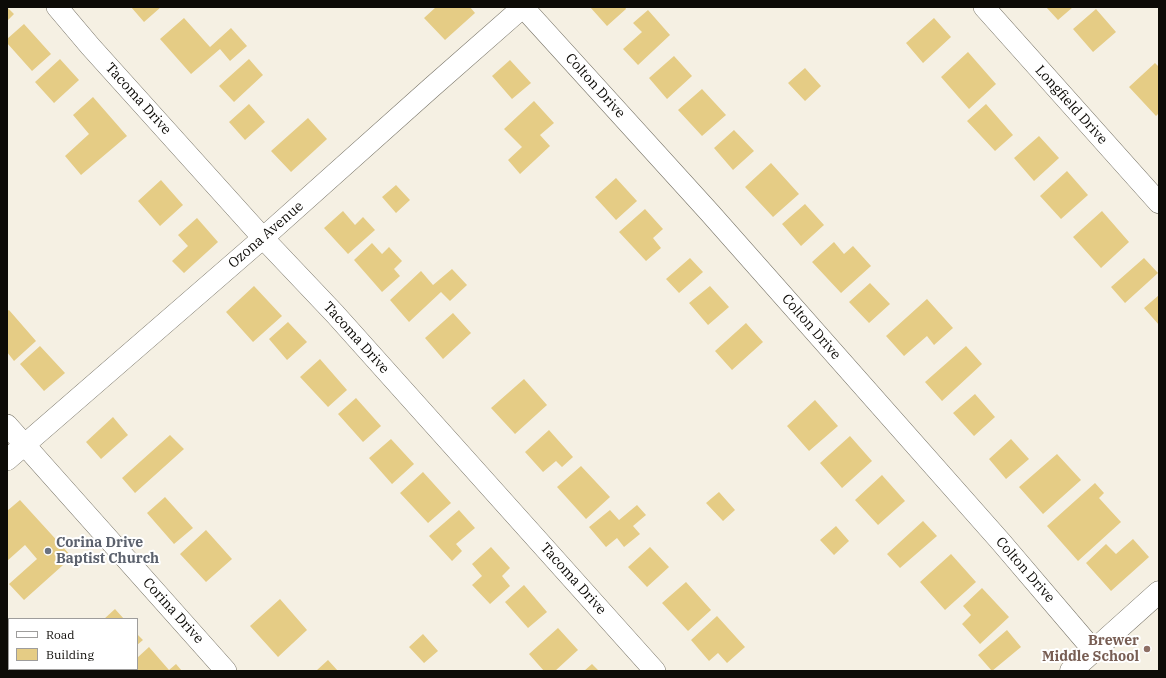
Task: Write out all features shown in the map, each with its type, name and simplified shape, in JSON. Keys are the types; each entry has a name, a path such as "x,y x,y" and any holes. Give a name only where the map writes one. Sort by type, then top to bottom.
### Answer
{"street":[{"name":"Tacoma Drive","path":"57,7 95,52 335,314 655,671"},
{"name":"Ozona Avenue","path":"7,460 264,238 523,7"},
{"name":"Colton Drive","path":"523,7 710,213 1001,542 1094,651"},
{"name":"Longfield Drive","path":"984,7 1159,203"},
{"name":"Corina Drive","path":"7,425 226,671"},
{"path":"1071,671 1159,592"}],"building":[{"path":"7,7 14,14 7,21"},
{"path":"131,7 161,7 144,22"},
{"path":"436,7 470,7 475,13 445,40 424,18"},
{"path":"590,7 625,7 626,9 607,26"},
{"path":"1046,7 1073,7 1058,20"},
{"path":"1096,9 1116,32 1093,52 1073,29"},
{"path":"648,10 670,35 638,65 623,49 642,32 633,23"},
{"path":"184,18 210,47 231,28 247,46 230,61 220,49 191,74 160,39"},
{"path":"934,18 951,37 923,63 906,43"},
{"path":"24,24 51,54 32,71 7,43 7,39"},
{"path":"968,52 996,84 969,109 941,77"},
{"path":"674,56 692,76 667,99 649,78"},
{"path":"60,59 79,80 54,103 35,82"},
{"path":"249,59 263,75 234,102 219,86"},
{"path":"510,60 531,83 512,99 492,76"},
{"path":"1155,63 1159,67 1159,113 1156,116 1129,87"},
{"path":"805,68 821,86 805,101 788,83"},
{"path":"702,89 726,115 702,136 678,110"},
{"path":"93,97 127,136 81,175 65,156 89,134 73,115"},
{"path":"534,101 554,123 540,135 550,146 520,174 508,160 522,147 504,129"},
{"path":"249,104 265,122 245,140 229,122"},
{"path":"986,104 1013,135 995,151 967,121"},
{"path":"308,118 327,139 291,172 271,151"},
{"path":"734,130 754,151 733,170 714,148"},
{"path":"1039,136 1059,158 1034,181 1014,158"},
{"path":"771,163 799,194 773,217 745,187"},
{"path":"1067,171 1088,195 1061,219 1040,196"},
{"path":"616,178 637,201 616,220 595,197"},
{"path":"161,180 183,205 160,226 138,201"},
{"path":"396,185 410,200 396,213 382,197"},
{"path":"805,204 824,225 801,246 782,224"},
{"path":"645,209 663,229 653,238 661,248 646,261 619,232"},
{"path":"343,211 355,225 363,217 375,230 348,254 324,228"},
{"path":"1102,211 1129,242 1101,268 1073,237"},
{"path":"197,218 218,242 184,273 172,261 188,246 178,235"},
{"path":"834,242 844,254 853,246 871,266 841,293 812,262"},
{"path":"372,243 382,254 389,247 402,261 394,269 400,276 382,292 354,260"},
{"path":"690,258 703,272 679,293 666,279"},
{"path":"1144,258 1158,273 1125,303 1111,287"},
{"path":"452,269 467,285 450,301 441,292 409,322 390,300 421,271 433,285"},
{"path":"870,283 890,304 869,323 849,302"},
{"path":"254,286 282,316 253,342 226,312"},
{"path":"710,286 729,307 708,325 689,303"},
{"path":"1159,295 1159,325 1144,308"},
{"path":"927,299 953,328 934,345 927,336 904,356 886,336"},
{"path":"9,310 36,341 14,361 7,352 7,311"},
{"path":"453,313 471,333 443,359 425,338"},
{"path":"288,322 307,342 287,360 269,339"},
{"path":"746,323 763,342 732,370 715,351"},
{"path":"40,346 65,373 44,391 20,364"},
{"path":"966,346 982,364 942,401 925,382"},
{"path":"320,359 347,390 328,407 300,377"},
{"path":"524,379 547,405 515,434 491,408"},
{"path":"975,394 995,417 974,436 953,413"},
{"path":"356,398 381,426 363,442 338,414"},
{"path":"815,400 838,426 809,451 787,426"},
{"path":"113,417 128,435 101,459 86,442"},
{"path":"549,430 573,457 562,467 556,461 543,472 525,452"},
{"path":"170,435 184,449 135,493 122,478"},
{"path":"850,436 872,461 842,488 820,463"},
{"path":"391,439 414,464 392,484 369,458"},
{"path":"1011,439 1029,459 1006,479 989,459"},
{"path":"1057,454 1081,480 1043,514 1019,487"},
{"path":"581,466 610,497 586,519 557,487"},
{"path":"423,472 451,503 428,523 400,493"},
{"path":"882,475 905,501 878,525 855,500"},
{"path":"1095,483 1104,493 1099,498 1121,522 1078,561 1047,526"},
{"path":"719,492 735,510 723,521 706,503"},
{"path":"165,497 193,528 174,544 147,513"},
{"name":"Corina Drive Baptist Church","path":"20,500 72,557 24,600 9,584 37,559 25,545 7,561 7,511"},
{"path":"637,505 646,515 633,526 640,534 624,547 617,538 606,547 589,527 610,510 619,520"},
{"path":"459,510 475,528 456,544 462,551 452,561 429,536"},
{"path":"923,521 937,536 900,568 887,554"},
{"path":"836,526 849,541 834,555 820,540"},
{"path":"206,530 232,559 206,582 180,554"},
{"path":"1133,539 1149,557 1111,591 1086,563 1106,544 1116,554"},
{"path":"491,547 510,568 502,576 510,586 490,604 472,585 482,576 472,564"},
{"path":"650,547 669,567 647,587 628,567"},
{"path":"951,554 976,582 945,610 920,582"},
{"path":"686,582 711,610 688,631 662,603"},
{"path":"524,585 547,612 528,628 505,602"},
{"path":"982,588 1009,617 980,644 962,624 971,615 963,606"},
{"path":"280,599 307,630 278,657 250,626"},
{"path":"115,609 123,618 105,618"},
{"path":"717,616 745,647 727,663 718,653 709,661 691,640"},
{"path":"558,628 578,650 555,671 544,671 529,654"},
{"path":"1007,630 1021,647 992,671 978,655"},
{"path":"423,634 438,651 424,663 409,647"},
{"path":"138,635 143,640 138,644"},
{"path":"149,647 169,670 176,664 182,671 137,671 138,657"},
{"path":"328,660 338,671 316,671"},
{"path":"592,664 599,671 584,671"},
{"path":"88,670 108,670 107,671"}],"place":[{"name":"Corina Drive Baptist Church","path":"48,551"},
{"name":"Brewer Middle School","path":"1147,649"}]}
